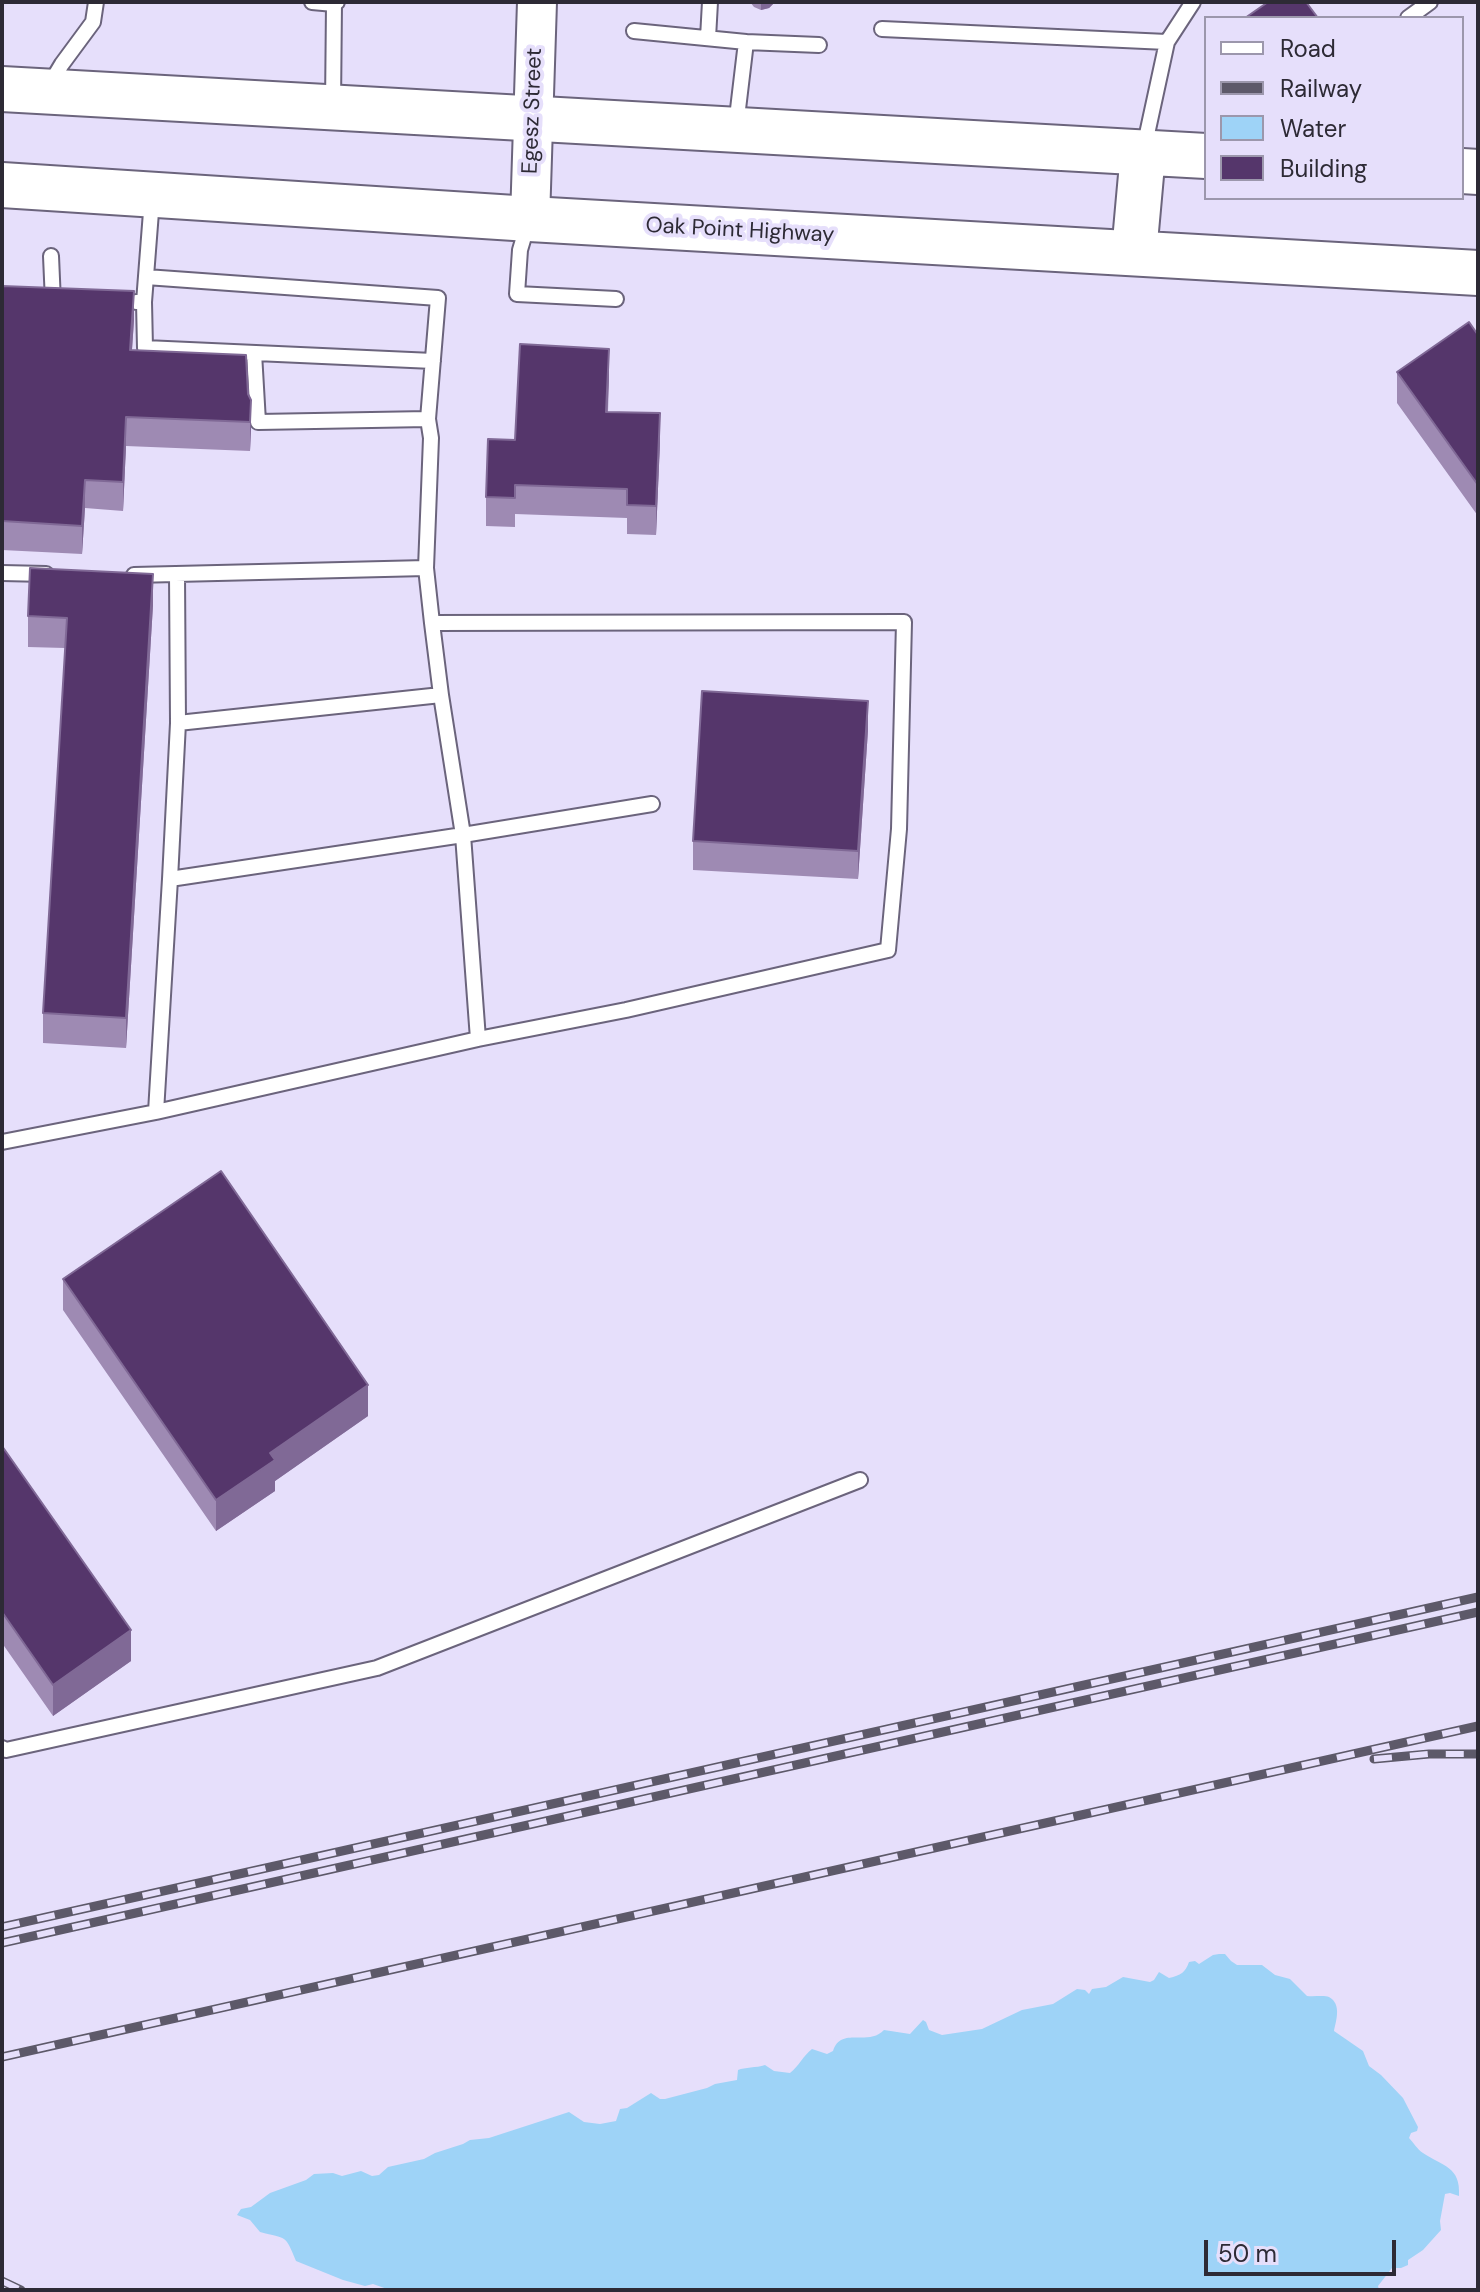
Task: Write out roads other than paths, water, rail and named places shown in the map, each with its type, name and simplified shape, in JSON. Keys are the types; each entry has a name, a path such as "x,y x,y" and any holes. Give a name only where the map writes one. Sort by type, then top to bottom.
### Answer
{"main road":[{"path":"2,89 1204,156"},
{"path":"1134,253 1143,153"},
{"name":"Oak Point Highway","path":"2,185 530,219 1478,273"}],"street":[{"name":"Egesz Street","path":"530,219 537,2"}],"lane":[{"path":"46,92 93,22 96,2"},
{"path":"312,2 336,3 333,109"},
{"path":"708,38 710,2"},
{"path":"1143,153 1167,42 1193,2"},
{"path":"1411,16 1430,2"},
{"path":"882,29 1167,42"},
{"path":"634,31 746,42 819,45"},
{"path":"736,130 746,42"},
{"path":"152,195 144,302 145,348 433,361"},
{"path":"530,219 520,250 517,294 616,299"},
{"path":"51,256 53,302 68,302"},
{"path":"146,277 438,298 428,419 431,438 426,568 441,695 463,835 478,1039"},
{"path":"114,302 144,302"},
{"path":"254,353 258,422 428,419"},
{"path":"119,575 426,568"},
{"path":"2,573 60,574"},
{"path":"156,1112 178,723 177,575"},
{"path":"2,1142 156,1112 888,950 899,829 904,622 432,623"},
{"path":"178,723 441,695"},
{"path":"170,879 652,804"},
{"path":"3,1750 377,1668 860,1480"}],"water":[{"path":"1225,1954 1237,1965 1262,1965 1275,1975 1290,1979 1307,1996 1327,1996 1333,2000 1337,2013 1334,2031 1363,2051 1369,2066 1403,2098 1418,2127 1409,2138 1421,2151 1449,2168 1457,2178 1459,2196 1445,2194 1441,2230 1423,2250 1408,2260 1408,2265 1392,2268 1378,2286 1379,2290 390,2290 343,2280 296,2261 284,2239 260,2232 250,2220 237,2215 241,2209 251,2207 270,2193 314,2174 342,2176 361,2171 372,2176 379,2175 388,2167 424,2159 470,2140 489,2138 569,2112 584,2122 600,2124 616,2121 620,2109 651,2093 665,2099 737,2080 738,2070 765,2065 774,2071 790,2073 812,2049 827,2054 848,2038 870,2037 884,2030 910,2034 923,2020 929,2030 942,2035 982,2029 1022,2010 1053,2004 1077,1989 1089,1994 1092,1989 1106,1987 1123,1977 1150,1982 1159,1972 1169,1978 1182,1973 1189,1962 1199,1964 1213,1955"}],"railway":[{"path":"2,1927 1478,1597"},
{"path":"2,1943 1478,1612"},
{"path":"2,2057 1478,1726"},
{"path":"1374,1759 1478,1754"},
{"path":"2,2281 21,2290"}]}
